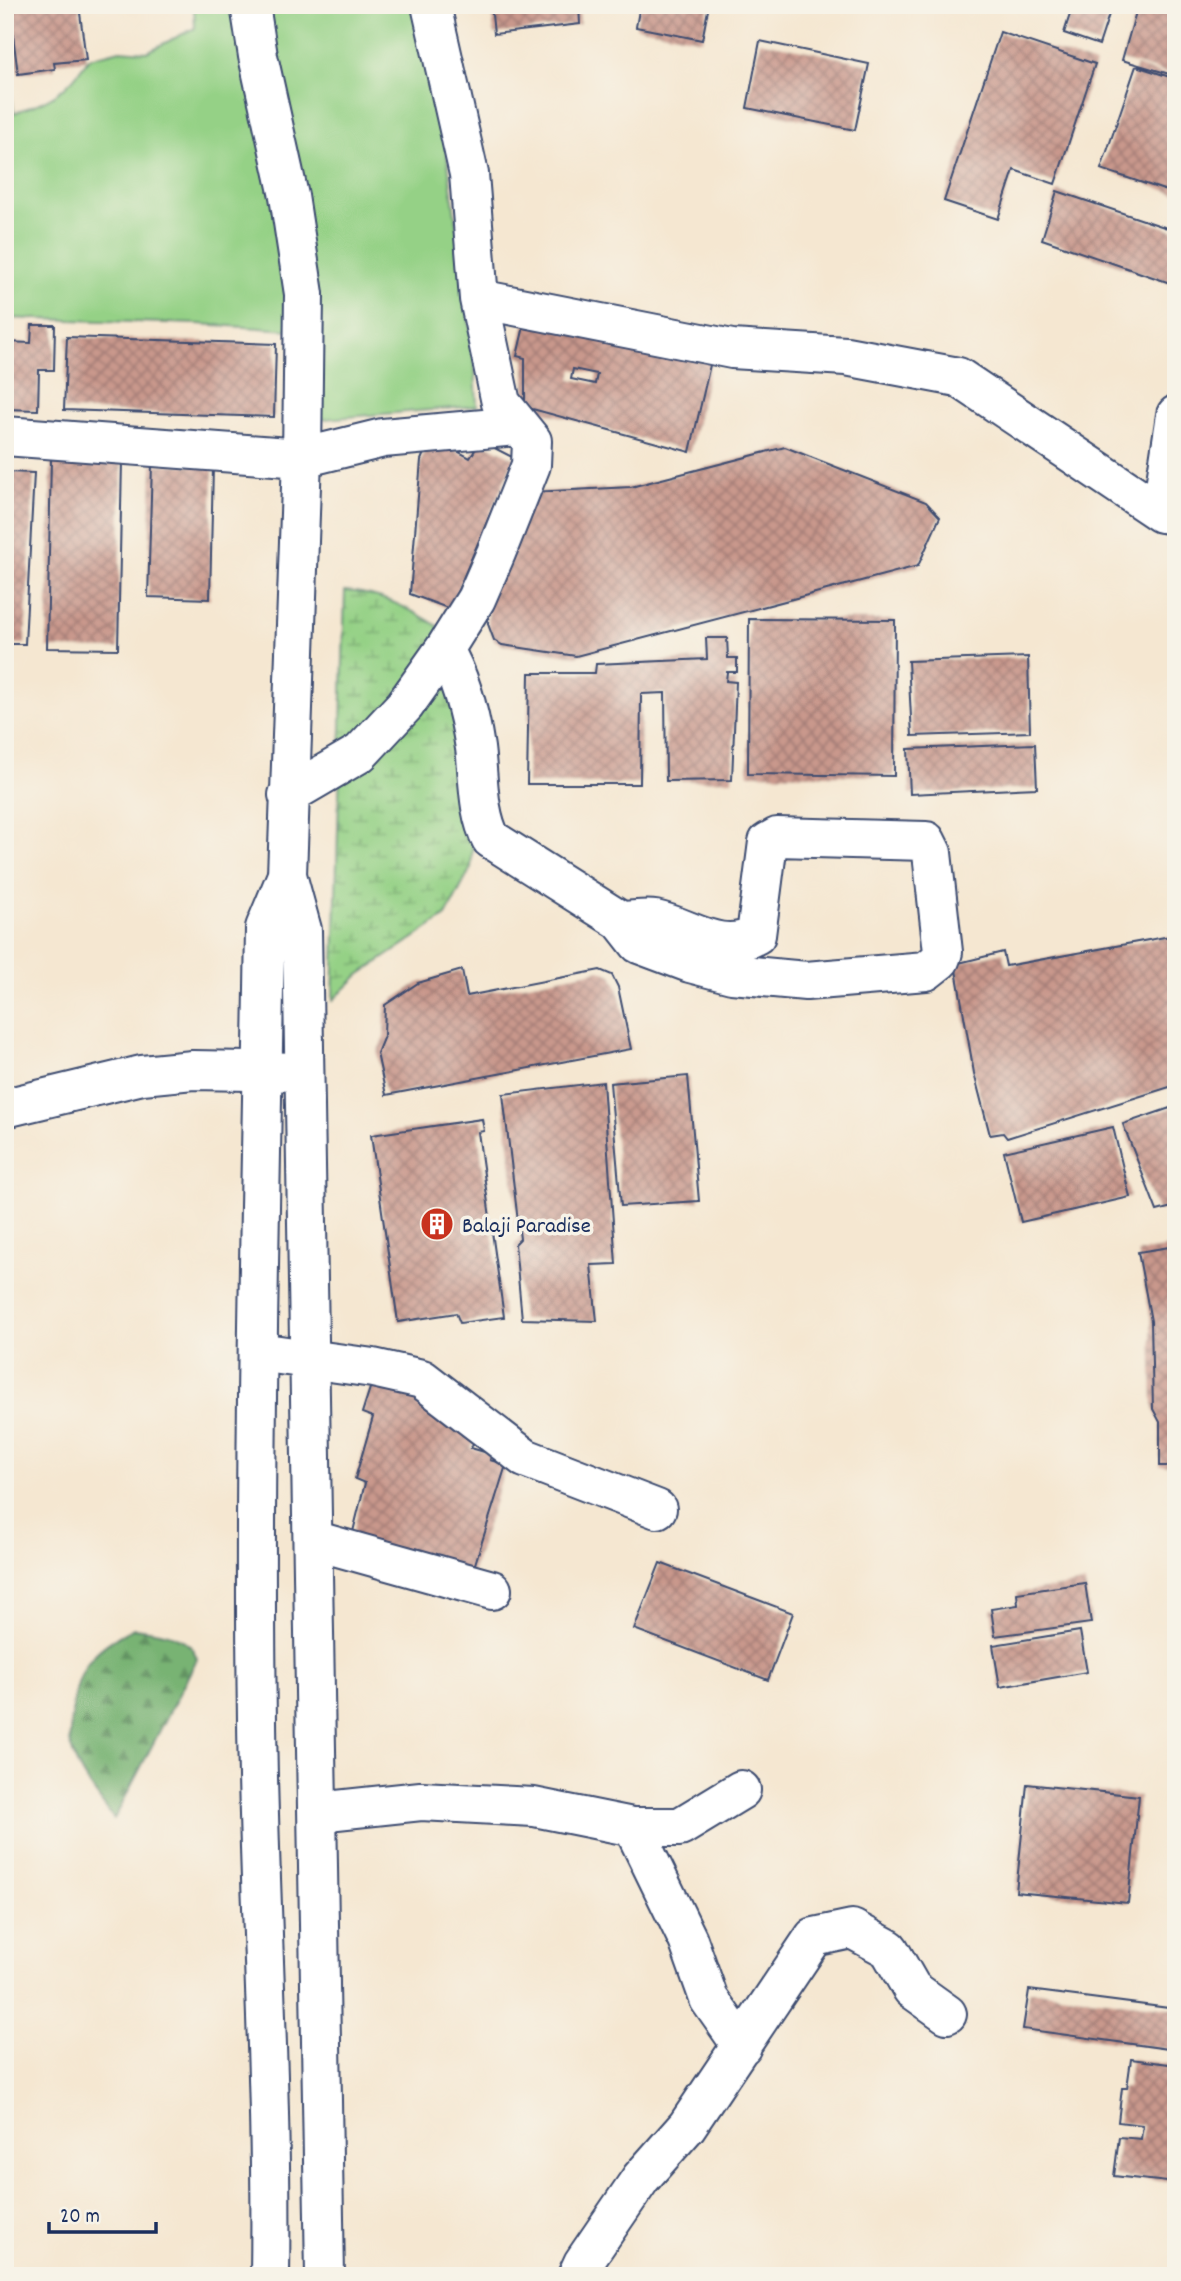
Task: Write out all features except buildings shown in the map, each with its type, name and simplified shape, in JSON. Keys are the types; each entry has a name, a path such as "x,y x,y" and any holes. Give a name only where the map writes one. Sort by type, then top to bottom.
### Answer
{"street":[{"path":"250,5 258,56 289,196 303,294 302,458 287,876 302,930 325,2276"},
{"path":"288,795 360,753 405,705 476,598 531,465 532,441 501,403 479,299 469,174 431,5"},
{"path":"479,299 732,349 846,356 958,377 1169,514 1176,415"},
{"path":"5,436 302,458 383,438 518,426"},
{"path":"444,650 456,670 475,746 484,825 491,839 621,921 639,944 690,963 732,974 806,981 926,971 940,960 943,952 932,853 926,841 777,837 768,842 756,935 746,940 732,943 711,941 654,920 621,921"},
{"path":"270,2276 272,2140 257,1722 258,1352 265,928 287,876"},
{"path":"5,1108 142,1075 193,1070 304,1072"},
{"path":"258,1352 373,1368 422,1379 525,1458 657,1509"},
{"path":"313,1540 492,1590"},
{"path":"318,1812 421,1801 534,1807 633,1827 680,1827 741,1790"},
{"path":"633,1827 688,1940 709,1999 742,2046"},
{"path":"578,2276 583,2263 641,2178 687,2126 814,1937 852,1929 889,1950 912,1989 947,2014"},
{"path":"271,2224 326,2226"}],"green space":[{"path":"194,5 427,5 475,365 477,406 313,420 305,331 198,324 5,318 5,53 14,113 57,93 73,79 89,58 120,50 147,52 195,28"},
{"path":"345,591 371,595 395,603 441,628 473,842 471,868 446,916 359,975 333,1000"},
{"path":"134,1628 162,1632 180,1639 193,1650 197,1659 114,1819 87,1782 76,1761 70,1730 74,1697 83,1671 98,1651"}],"place":[{"name":"Balaji Paradise","path":"437,1224"}]}
